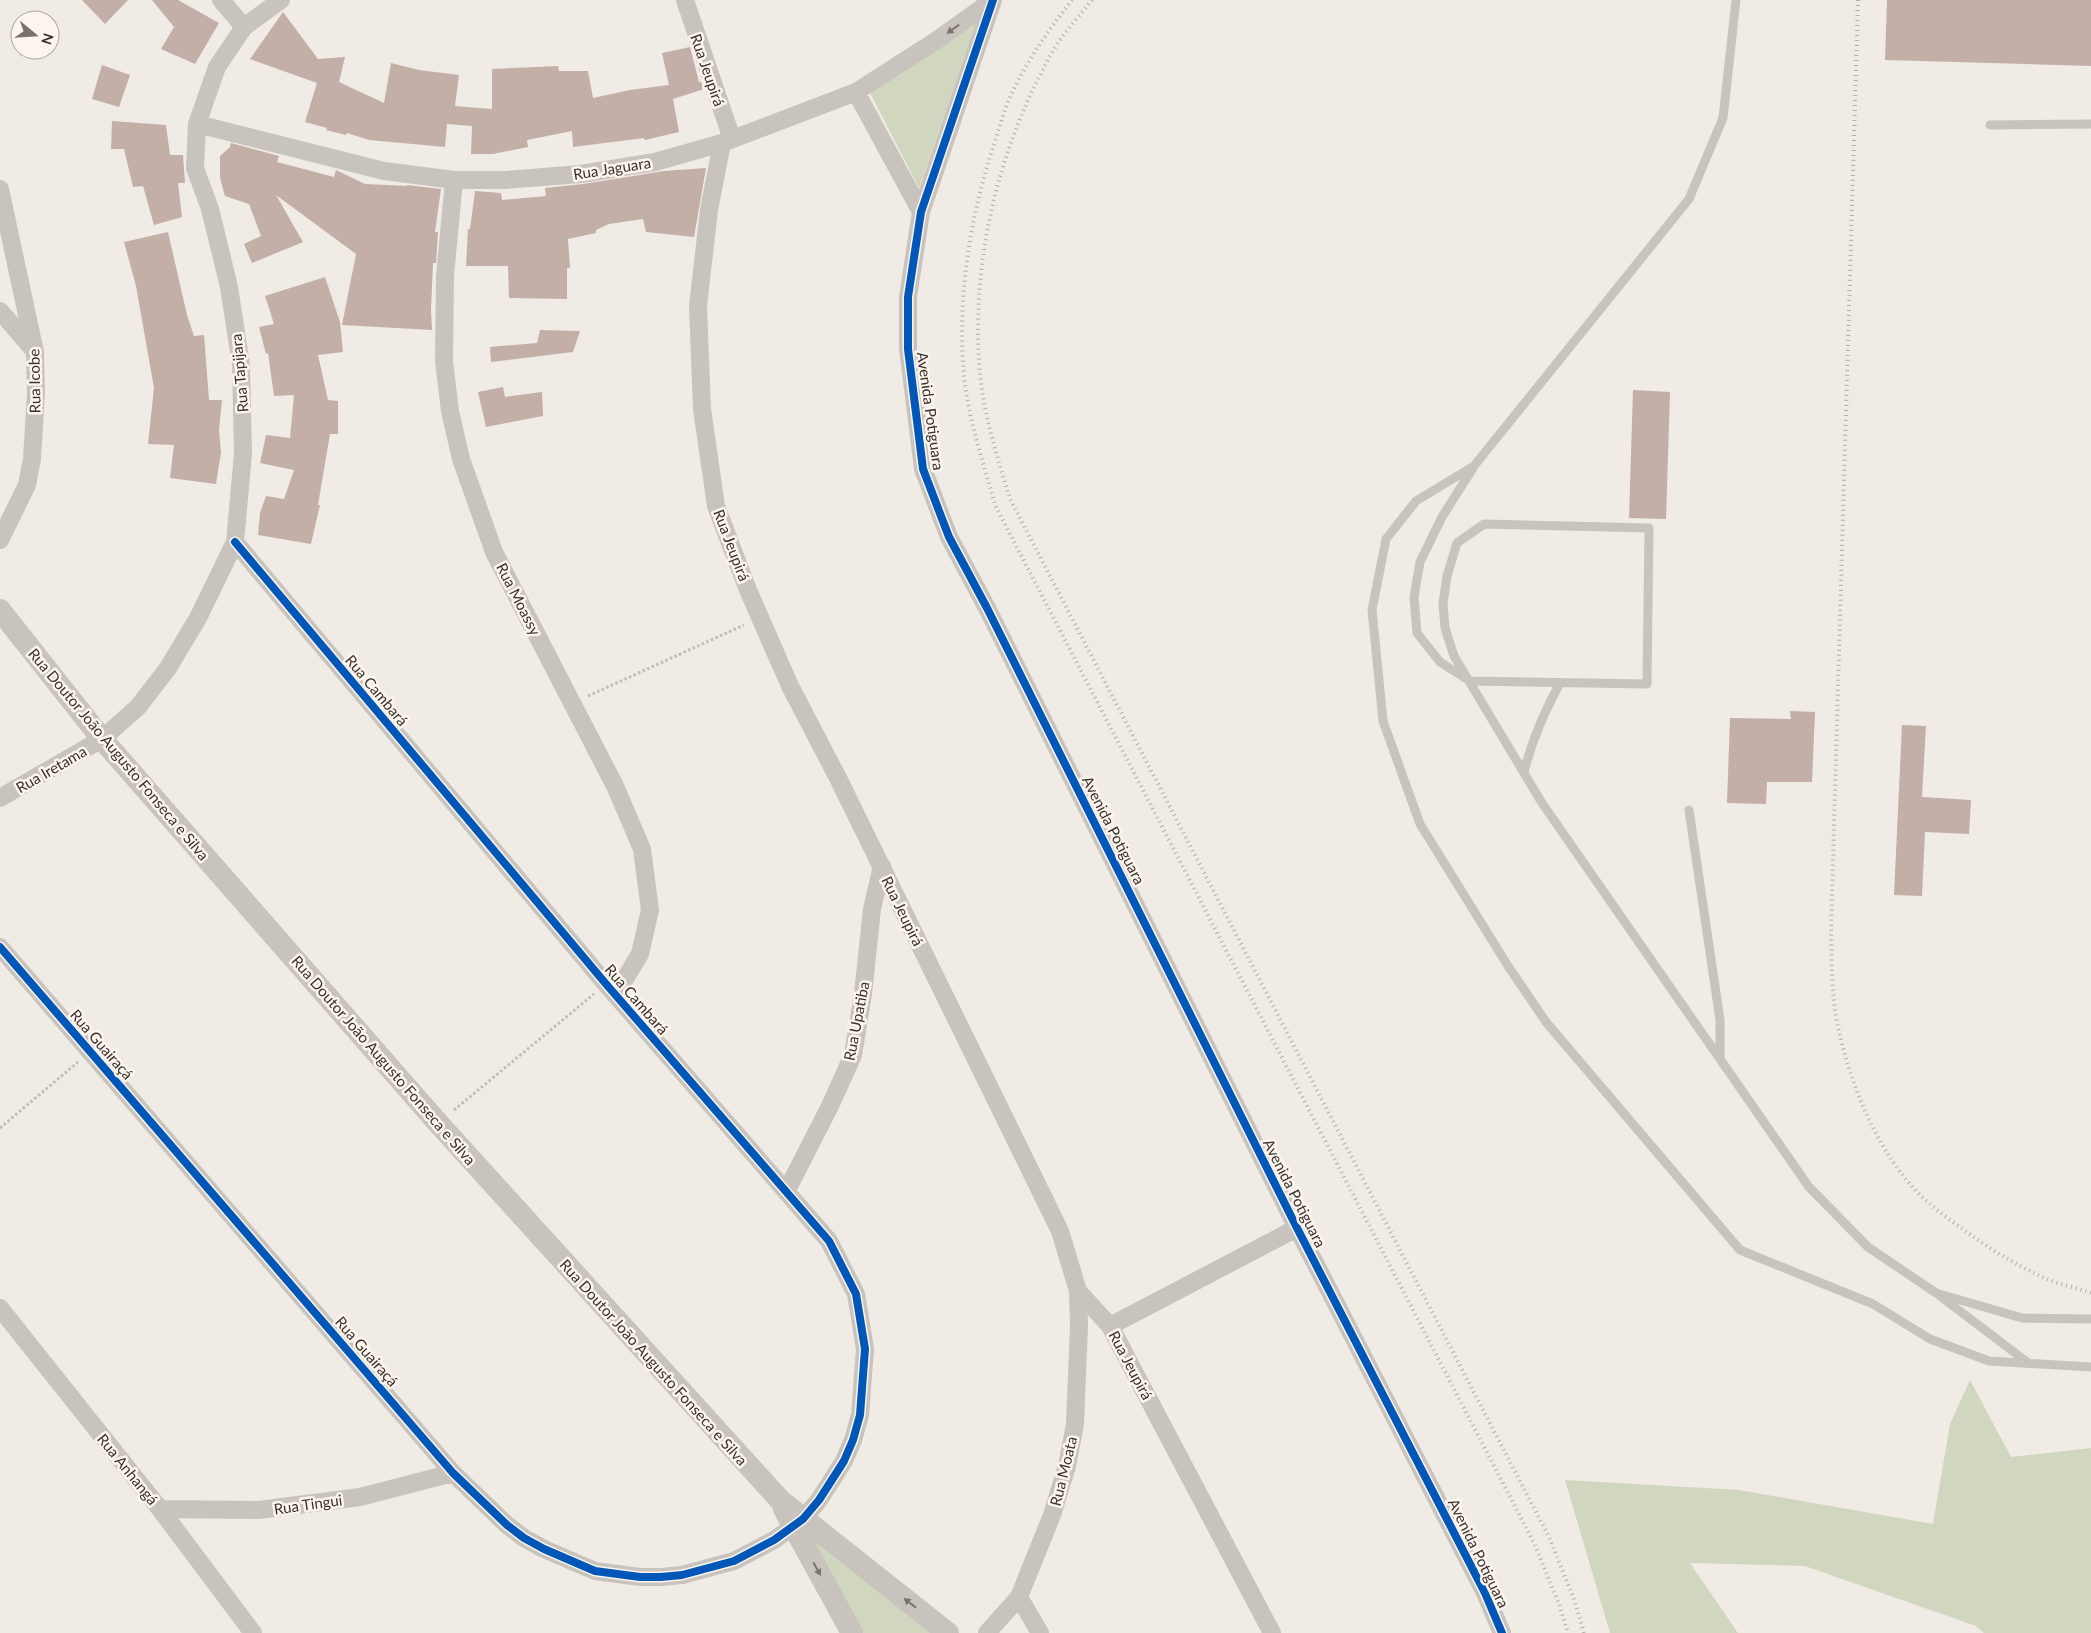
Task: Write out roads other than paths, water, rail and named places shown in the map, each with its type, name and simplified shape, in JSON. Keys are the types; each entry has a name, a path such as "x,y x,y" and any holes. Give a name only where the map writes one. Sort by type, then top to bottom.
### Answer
{"street":[{"path":"221,0 244,27"},
{"name":"Rua Tapijara","path":"102,739 138,707 168,668 198,618 235,542 243,454 241,364 229,287 210,210 195,168 197,124 217,67 244,27 281,0"},
{"name":"Rua Jeupirá","path":"685,0 727,141 709,210 698,306 702,410 716,506 760,617 790,686 882,866 1060,1231 1078,1291 1110,1326 1272,1633"},
{"name":"Rua Jaguara","path":"197,124 384,171 454,180 506,180 582,174 655,162 727,141 856,92 937,40 993,0"},
{"name":"Avenida Potiguara","path":"993,0 921,212 908,297 908,348 923,469 949,537 992,617 1297,1228 1481,1584 1502,1633"},
{"path":"856,92 921,212"},
{"name":"Rua Moassy","path":"454,180 444,276 444,361 450,412 462,459 494,552 615,786 642,849 650,910 640,954 610,990"},
{"name":"Rua Icobe","path":"0,189 35,352 36,393 32,459 27,485 0,540"},
{"path":"0,312 35,352"},
{"name":"Rua Cambará","path":"235,542 610,990 829,1241 856,1294 865,1349 860,1415 853,1440 833,1478 819,1500 798,1522"},
{"name":"Rua Doutor João Augusto Fonseca e Silva","path":"0,610 102,739 438,1123 780,1500 798,1522 852,1633"},
{"name":"Rua Iretama","path":"0,798 102,739"},
{"name":"Rua Upatiba","path":"786,1192 830,1106 853,1055 863,994 872,908 882,866"},
{"name":"Rua Guairaçá","path":"0,947 453,1473 507,1525 524,1538 544,1549 595,1571 617,1575 661,1577 682,1575 716,1567 753,1552 798,1522"},
{"path":"1110,1326 1297,1228"},
{"name":"Rua Moata","path":"987,1633 1019,1596 1052,1515 1066,1466 1073,1432 1080,1326 1078,1291"},
{"name":"Rua Anhangá","path":"0,1308 160,1509 253,1633"},
{"name":"Rua Tingui","path":"160,1509 259,1510 360,1497 453,1473"},
{"name":"Rua Doutor João Augusto Fonseca e Silva","path":"798,1522 948,1633"},
{"path":"1019,1596 1040,1633"}],"lane":[{"path":"1736,0 1722,118 1689,199 1474,466 1442,516 1420,562 1414,597 1417,633 1440,662 1470,681 1647,684 1649,528 1484,524 1457,543 1448,576 1443,604 1445,628 1454,656 1470,681 1548,812 1809,1187 1868,1247 1936,1293 2028,1362"},
{"path":"1990,125 2091,124"},
{"path":"1474,466 1416,502 1386,539 1372,610 1383,721 1420,824 1508,966 1546,1022 1740,1250 1873,1304 1930,1339 1989,1361 2091,1367"},
{"path":"1524,772 1533,739 1545,709 1560,682"},
{"path":"1689,810 1720,1020 1720,1060"},
{"path":"1936,1293 2022,1318 2091,1319"}],"railway":[{"path":"1072,0 1037,49 1021,75 1008,102 979,196 968,256 962,316 964,376 973,425 995,505 1534,1543 1559,1604 1568,1633"},
{"path":"1092,0 1057,44 1017,126 1003,166 992,207 984,249 979,291 980,374 988,422 1010,499 1549,1537 1574,1599 1584,1633"},
{"path":"1858,0 1831,928 1832,978 1838,1027 1850,1072 1867,1116 1890,1157 1918,1193 1953,1222 2010,1260 2047,1279 2091,1293"}]}
